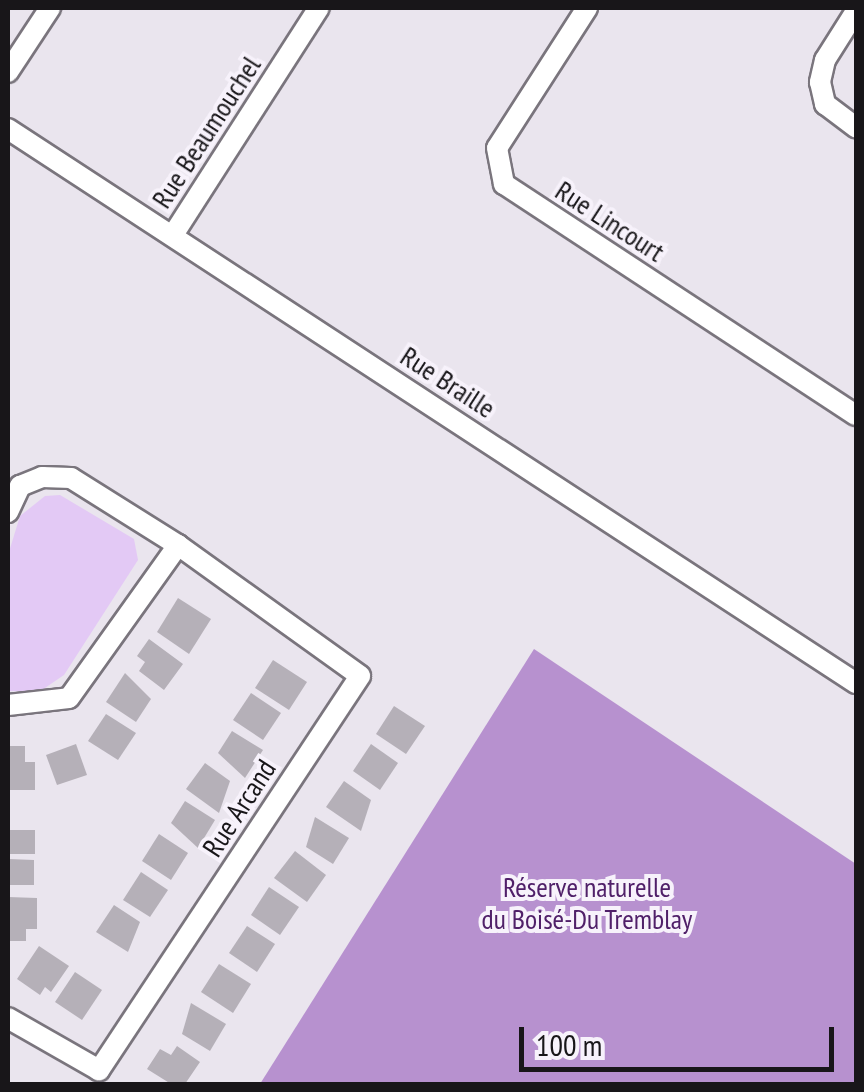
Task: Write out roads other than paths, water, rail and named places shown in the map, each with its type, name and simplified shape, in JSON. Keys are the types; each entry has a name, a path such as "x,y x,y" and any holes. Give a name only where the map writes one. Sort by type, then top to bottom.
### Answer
{"street":[{"path":"8,72 50,8"},
{"name":"Rue Beaumouchel","path":"173,235 318,8"},
{"name":"Rue Lincourt","path":"587,8 496,148 504,184 856,416"},
{"path":"856,11 825,60 820,82 825,104 856,127"},
{"name":"Rue Braille","path":"8,129 856,683"},
{"name":"Rue Arcand","path":"8,512 20,486 42,477 71,478 178,545 360,676 99,1070 8,1018"},
{"path":"8,704 69,698 178,545"}],"park label":[{"name":"Réserve naturelle du Boisé-Du Tremblay","path":"587,903"}]}
